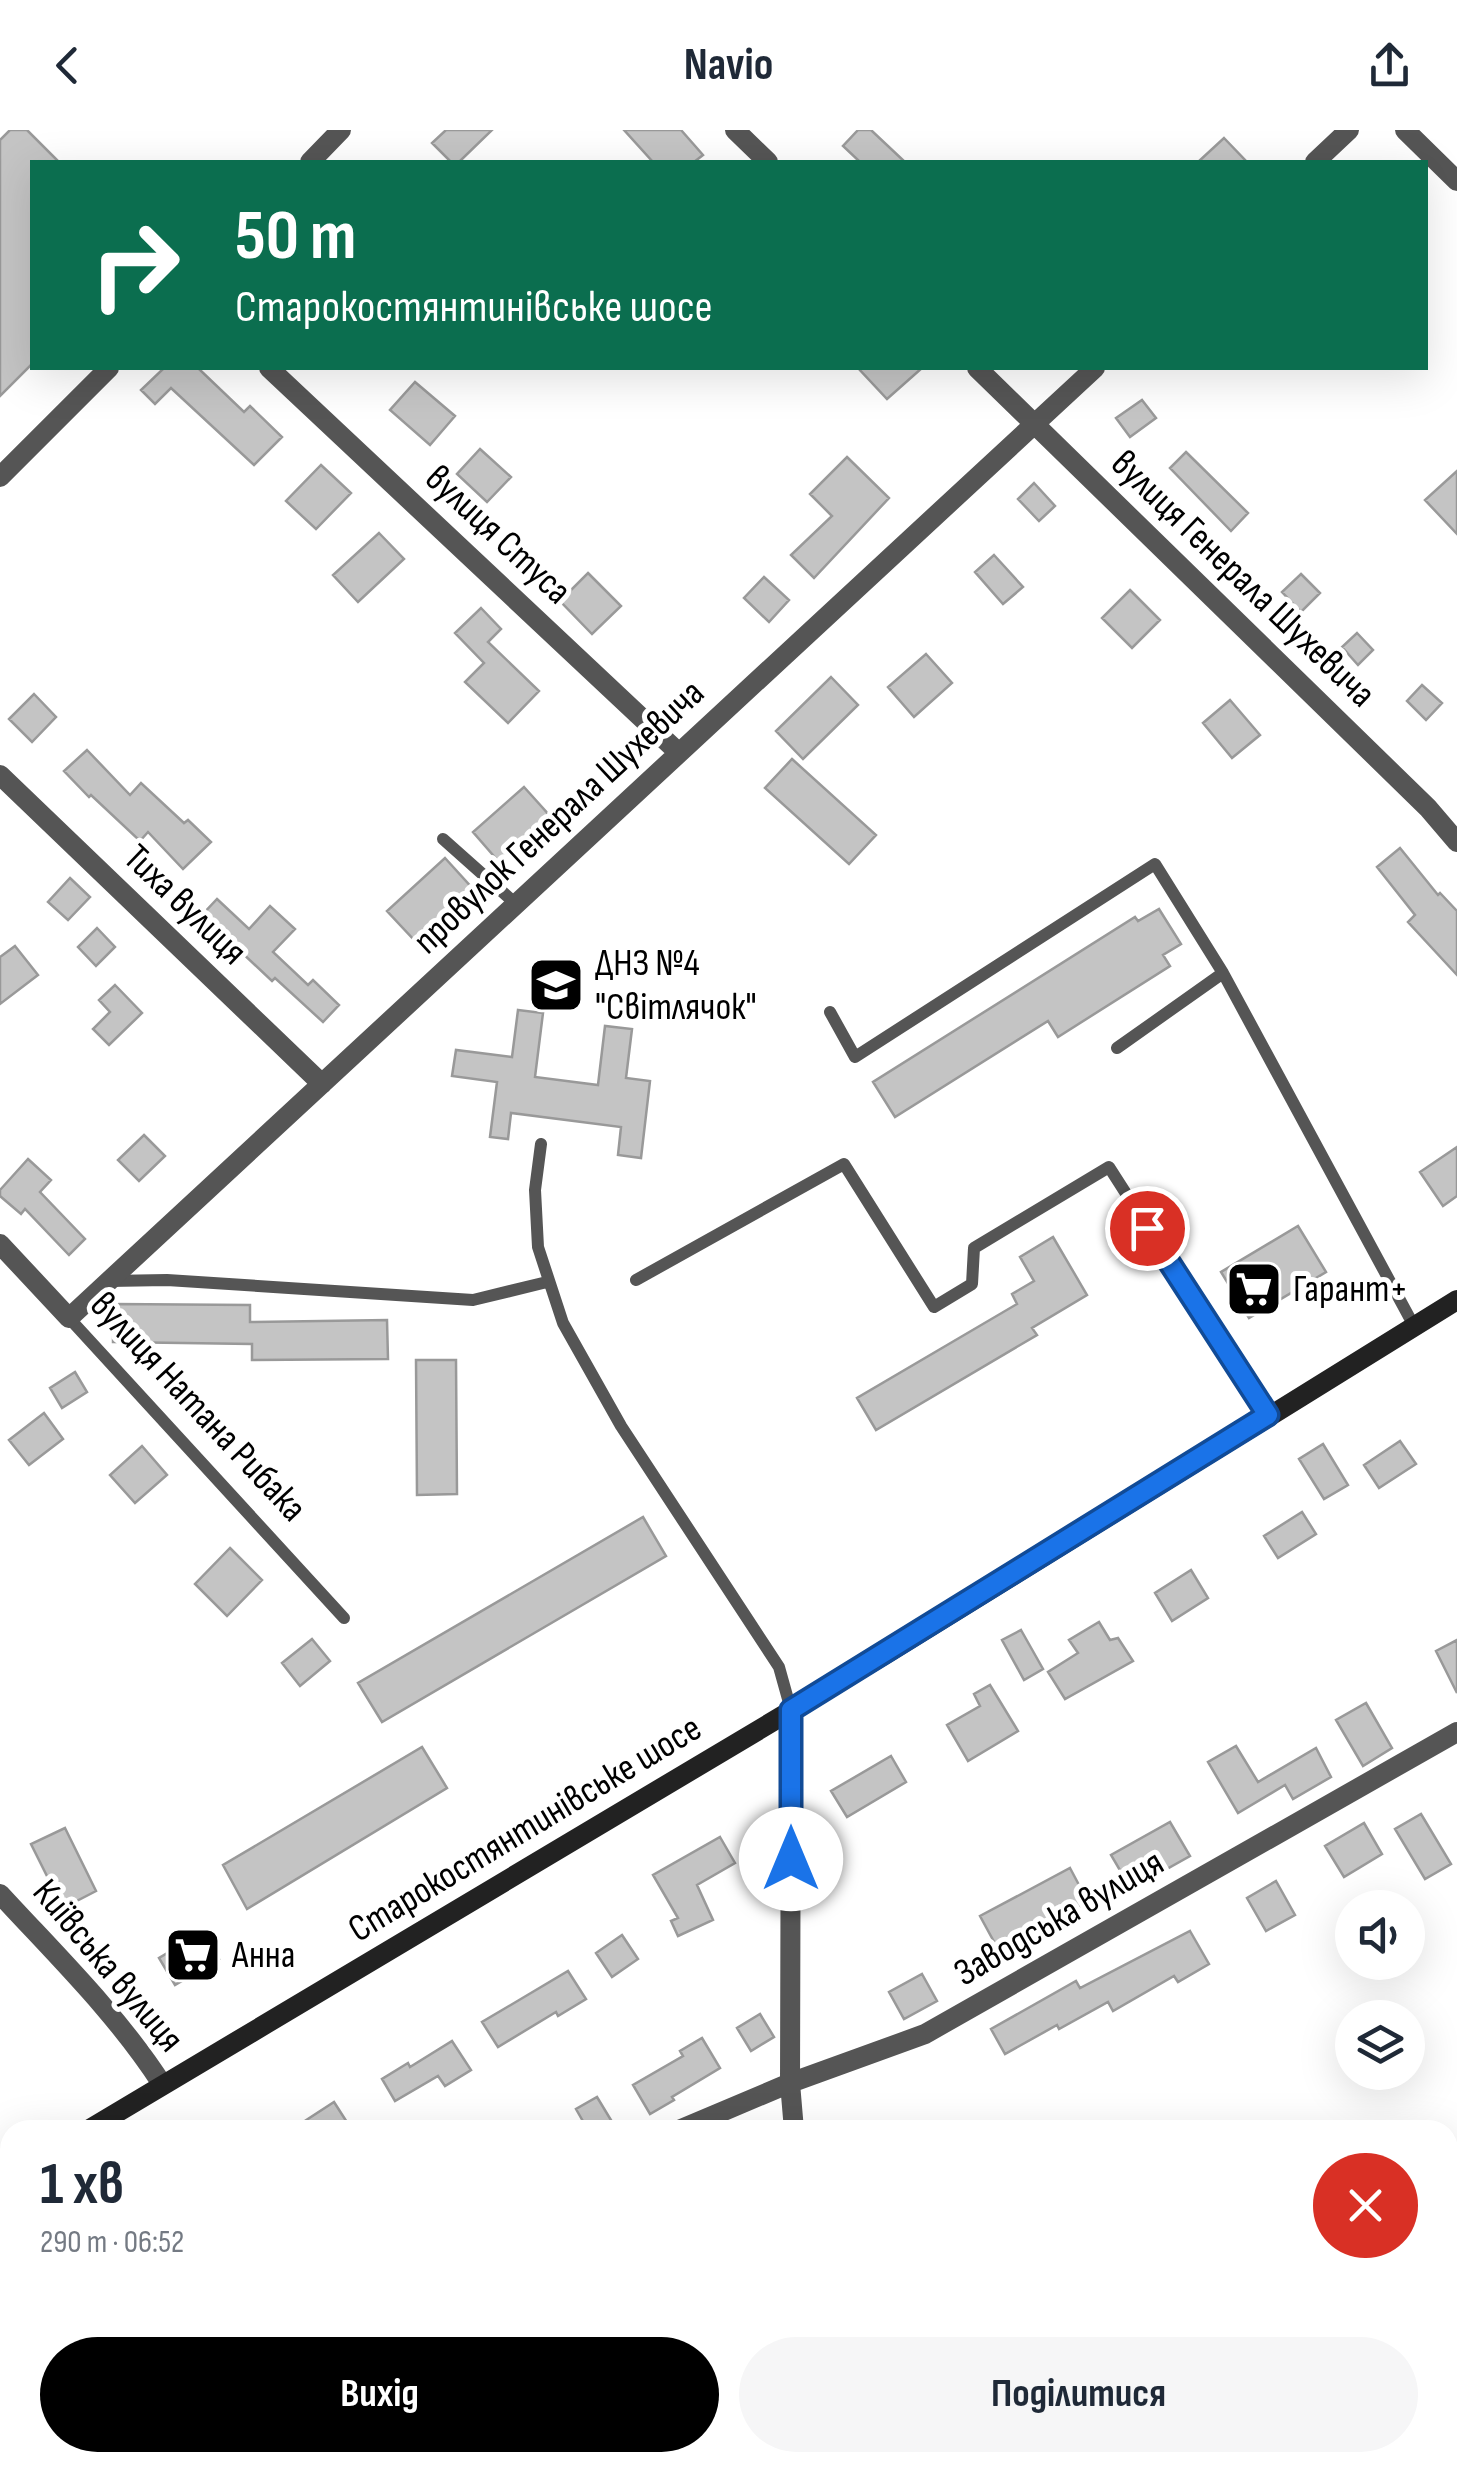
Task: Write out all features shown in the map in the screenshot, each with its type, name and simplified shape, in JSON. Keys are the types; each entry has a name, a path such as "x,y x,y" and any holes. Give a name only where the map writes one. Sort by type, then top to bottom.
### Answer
{"main road":[{"name":"Старокостянтинівське шосе","path":"104,2120 791,1710 1457,1300"}],"street":[{"path":"312,160 342,130"},
{"path":"735,130 766,160"},
{"path":"1316,160 1349,130"},
{"path":"1406,130 1457,181"},
{"path":"0,477 107,370"},
{"name":"вулиця Стуса","path":"271,370 679,753"},
{"name":"вулиця Генерала Шухевича","path":"980,370 1428,808 1457,842"},
{"name":"провулок Генерала Шухевича","path":"69,1318 1093,370"},
{"name":"Тиха вулиця","path":"0,776 322,1084"},
{"name":"вулиця Натана Рибака","path":"0,1244 69,1318"},
{"path":"791,1710 793,2120"},
{"name":"Заводська вулиця","path":"703,2120 790,2083 925,2034 1457,1732"},
{"name":"Київська вулиця","path":"0,1894 133,2038 162,2084"}],"lane":[{"path":"443,839 516,904"},
{"path":"830,1012 854,1056 1155,864 1223,973 1414,1326"},
{"path":"1116,1048 1223,973"},
{"path":"541,1144 535,1217 547,1282 563,1323 587,1370 779,1667 791,1710"},
{"path":"636,1280 844,1164 934,1307 972,1284 974,1248 1109,1167 1268,1415"},
{"path":"109,1281 167,1280 473,1300 547,1282"},
{"name":"вулиця Натана Рибака","path":"69,1318 344,1618"}],"building":[{"path":"10,130 27,130 57,160 30,160 30,366 0,396 0,140"},
{"path":"446,130 492,130 461,160 449,160 432,143"},
{"path":"624,130 681,130 703,155 697,160 651,160"},
{"path":"858,130 871,130 903,160 858,160 843,146"},
{"path":"1224,138 1245,160 1200,160"},
{"path":"162,370 200,370 244,412 250,406 282,437 254,465 171,388 155,404 141,390"},
{"path":"860,370 920,370 887,399"},
{"path":"415,382 455,416 430,445 390,410"},
{"path":"1142,400 1156,418 1130,437 1116,418"},
{"path":"480,449 511,477 487,502 457,474"},
{"path":"1186,452 1248,513 1231,531 1170,468"},
{"path":"847,457 889,498 814,578 791,555 832,516 810,494"},
{"path":"321,465 351,493 316,529 286,501"},
{"path":"1457,471 1457,534 1425,500"},
{"path":"1034,483 1055,506 1039,521 1018,499"},
{"path":"379,533 404,559 358,602 333,575"},
{"path":"994,555 1023,587 1003,604 975,572"},
{"path":"588,573 621,606 592,634 560,601"},
{"path":"1301,574 1320,593 1301,612 1282,592"},
{"path":"764,577 789,600 769,622 744,598"},
{"path":"1130,590 1160,620 1132,648 1102,618"},
{"path":"481,608 501,629 488,642 539,691 508,723 465,682 484,663 455,633"},
{"path":"1357,633 1373,650 1358,665 1342,647"},
{"path":"926,654 952,683 914,717 888,687"},
{"path":"831,677 858,705 803,759 776,731"},
{"path":"1422,685 1442,703 1426,720 1407,701"},
{"path":"34,694 56,717 32,742 9,719"},
{"path":"1230,700 1260,735 1232,758 1203,723"},
{"path":"87,750 130,795 141,783 211,842 183,869 148,832 140,841 64,771"},
{"path":"792,759 876,835 849,864 765,788"},
{"path":"524,787 550,816 499,862 473,832"},
{"path":"1400,848 1438,895 1457,911 1457,975 1408,922 1415,915 1377,867"},
{"path":"445,858 474,890 416,942 387,911"},
{"path":"70,878 90,897 68,920 48,902"},
{"path":"217,899 249,929 270,906 295,929 273,952 308,985 313,980 339,1005 323,1022 275,978 272,981 202,915"},
{"path":"1159,909 1181,944 1163,955 1170,966 1058,1037 1048,1021 895,1117 873,1082 1135,917 1138,921"},
{"path":"97,928 115,947 96,966 78,947"},
{"path":"15,946 38,975 0,1004 0,957"},
{"path":"115,985 142,1013 109,1045 93,1029 110,1012 99,1000"},
{"path":"518,1010 543,1013 535,1077 598,1085 605,1026 632,1029 626,1078 650,1081 641,1158 618,1155 621,1127 511,1113 508,1139 490,1137 497,1082 452,1076 456,1050 512,1057"},
{"path":"144,1135 165,1156 139,1181 118,1160"},
{"path":"1457,1147 1457,1196 1443,1206 1420,1172"},
{"path":"28,1159 51,1180 40,1192 85,1239 69,1255 25,1209 21,1214 0,1196 0,1190"},
{"path":"1298,1226 1326,1272 1249,1318 1221,1272"},
{"path":"1053,1237 1087,1295 1032,1328 1037,1335 876,1430 857,1398 1017,1304 1012,1294 1034,1281 1020,1257"},
{"path":"113,1304 250,1305 250,1322 387,1320 388,1359 252,1360 252,1344 113,1342"},
{"path":"416,1360 456,1360 457,1494 417,1495"},
{"path":"75,1372 87,1392 62,1408 50,1388"},
{"path":"44,1413 63,1439 29,1465 9,1440"},
{"path":"1400,1441 1416,1464 1379,1488 1364,1465"},
{"path":"1323,1444 1348,1485 1324,1499 1299,1459"},
{"path":"142,1446 167,1475 135,1503 110,1475"},
{"path":"1302,1512 1316,1534 1278,1558 1264,1536"},
{"path":"643,1517 666,1556 382,1722 358,1683"},
{"path":"230,1548 262,1580 227,1616 195,1584"},
{"path":"1191,1570 1208,1598 1172,1621 1155,1593"},
{"path":"1099,1622 1110,1640 1118,1638 1133,1661 1065,1699 1048,1672 1078,1653 1069,1640"},
{"path":"1021,1630 1043,1669 1024,1680 1002,1640"},
{"path":"312,1639 330,1661 300,1686 282,1663"},
{"path":"1457,1640 1457,1693 1436,1651"},
{"path":"990,1685 1018,1731 968,1761 947,1725 980,1706 974,1694"},
{"path":"1366,1703 1392,1748 1363,1766 1336,1720"},
{"path":"1236,1746 1258,1782 1316,1748 1331,1777 1293,1799 1285,1785 1238,1813 1208,1762"},
{"path":"422,1747 447,1788 247,1909 223,1865"},
{"path":"891,1756 906,1782 847,1817 831,1791"},
{"path":"1421,1814 1451,1864 1425,1879 1395,1829"},
{"path":"1170,1822 1190,1856 1131,1889 1111,1855"},
{"path":"1364,1823 1382,1854 1344,1877 1325,1846"},
{"path":"65,1828 96,1891 63,1908 31,1844"},
{"path":"720,1837 735,1863 697,1885 713,1920 678,1936 671,1921 678,1918 653,1875"},
{"path":"1070,1868 1088,1902 998,1949 980,1916"},
{"path":"1276,1881 1295,1915 1266,1931 1247,1898"},
{"path":"1190,1931 1209,1964 1178,1982 1174,1976 1113,2011 1108,2002 1005,2054 991,2029 1076,1981 1080,1988"},
{"path":"203,1932 219,1959 175,1985 159,1958"},
{"path":"622,1935 638,1959 612,1977 596,1953"},
{"path":"568,1971 586,1999 498,2047 482,2022"},
{"path":"922,1974 937,2001 904,2019 889,1992"},
{"path":"760,2014 774,2037 751,2051 737,2028"},
{"path":"702,2038 720,2068 650,2114 633,2085 683,2056 680,2051"},
{"path":"452,2041 471,2070 445,2086 438,2076 395,2101 382,2079"},
{"path":"597,2097 611,2120 582,2120 576,2109"},
{"path":"334,2102 346,2120 306,2120"}],"place":[{"name":"ДНЗ №4 \"Світлячок\"","path":"556,985"},
{"name":"Гарант+","path":"1254,1289"},
{"name":"Анна","path":"193,1955"}],"route":[{"path":"791,1859 791,1710 1268,1415 1147,1228"}]}
